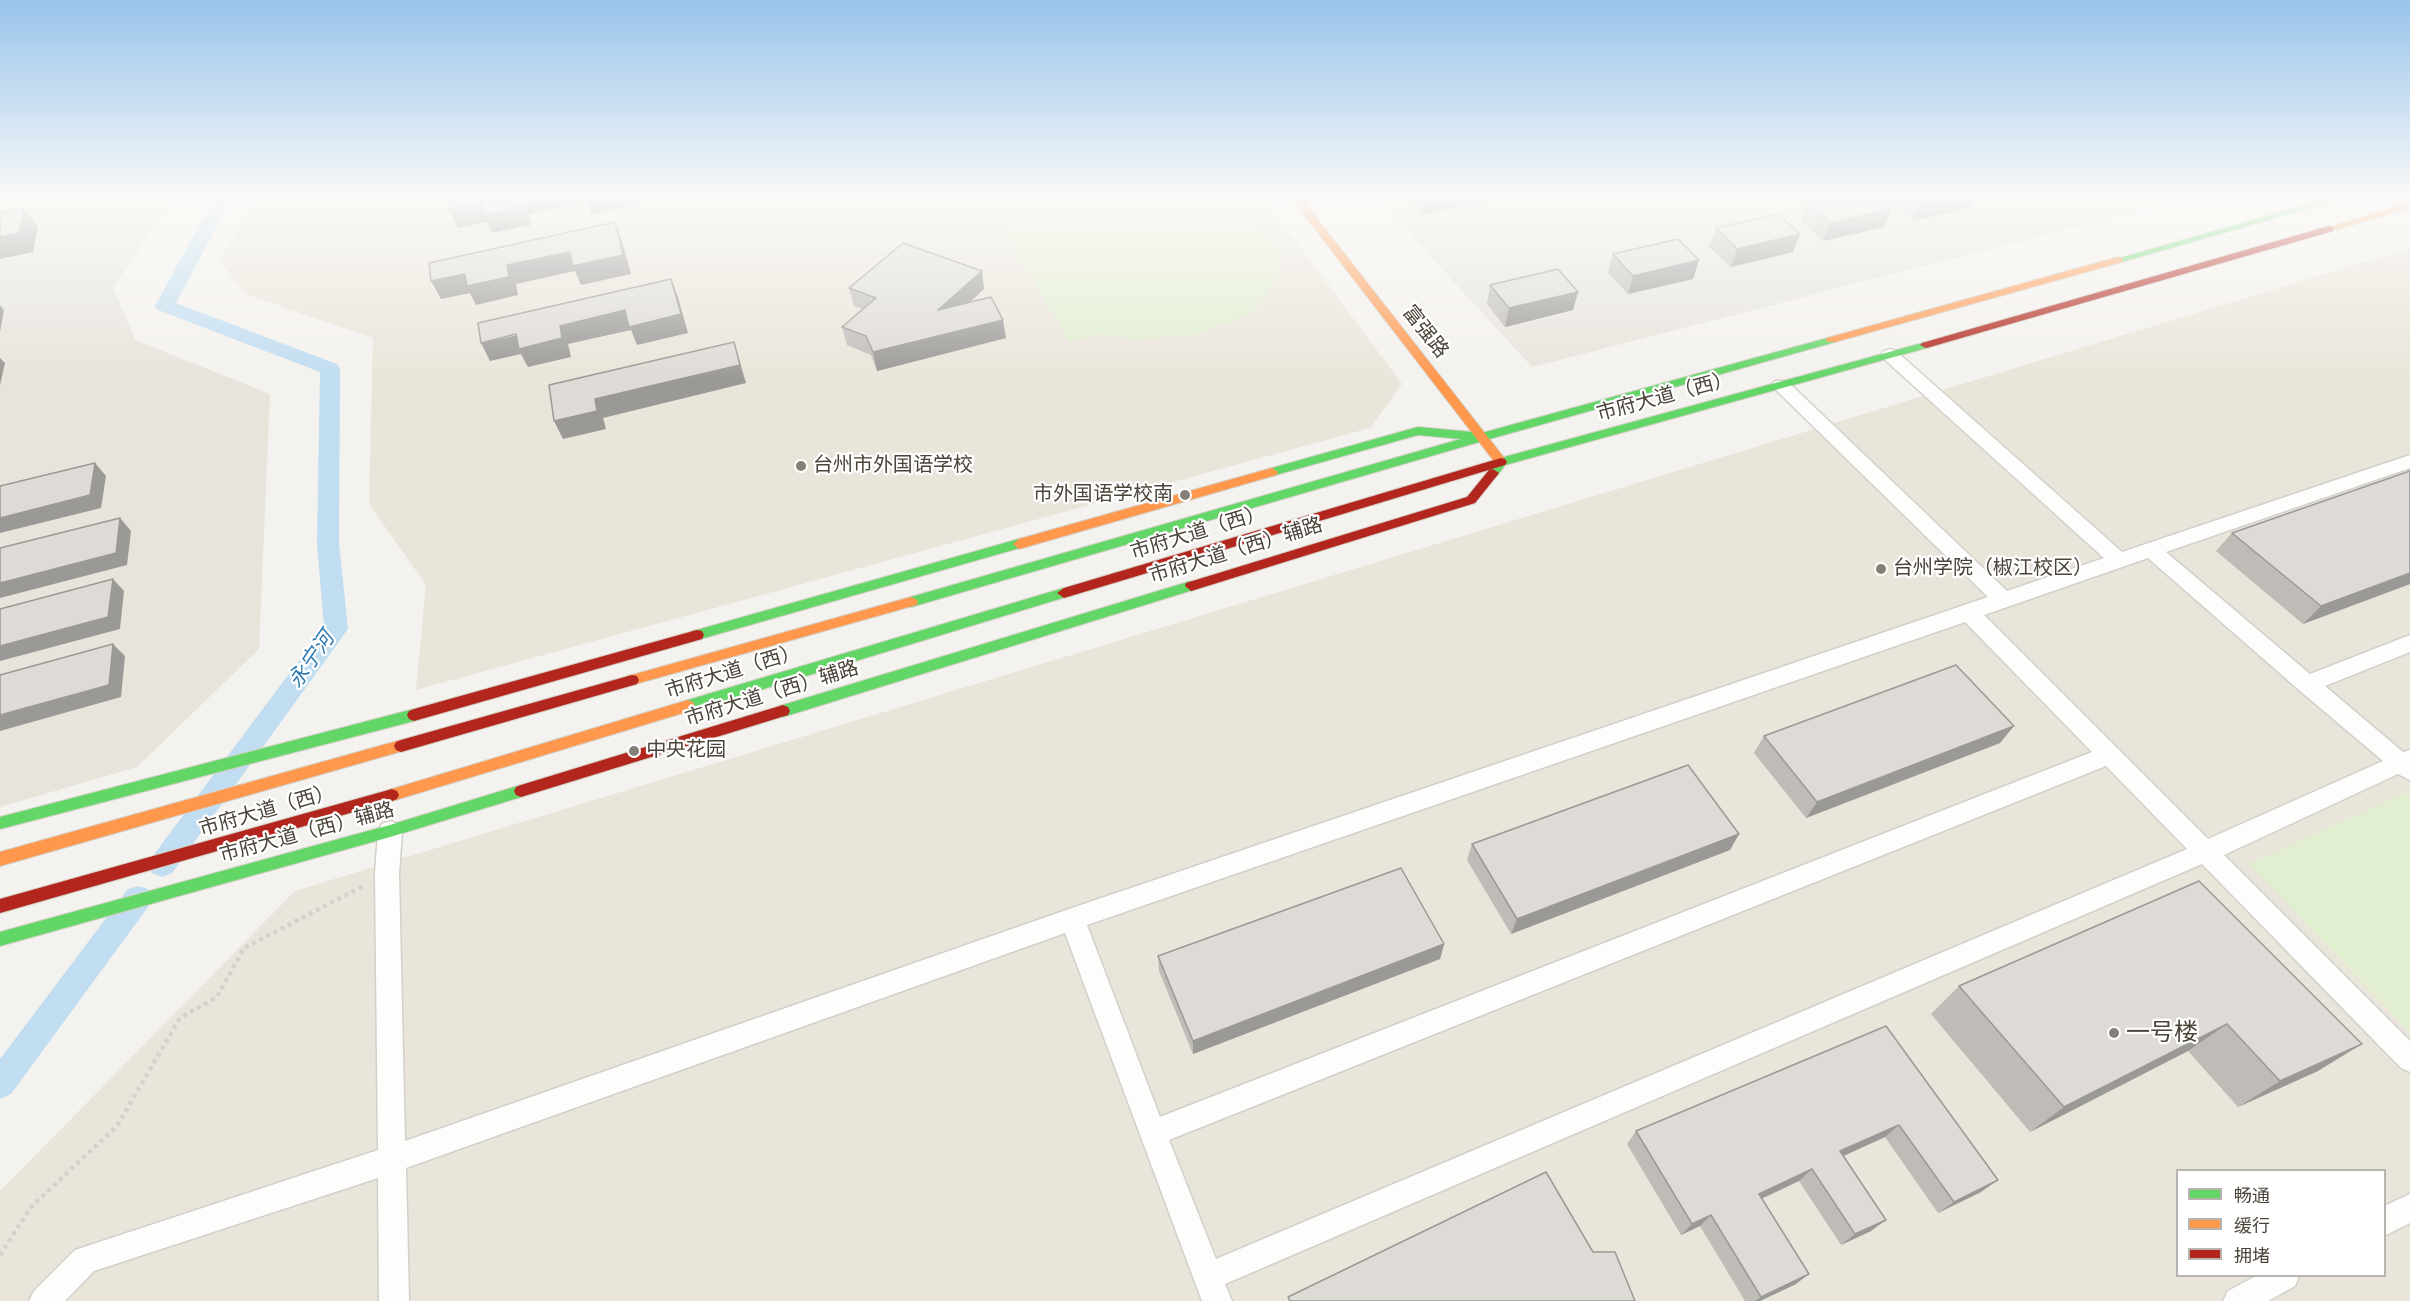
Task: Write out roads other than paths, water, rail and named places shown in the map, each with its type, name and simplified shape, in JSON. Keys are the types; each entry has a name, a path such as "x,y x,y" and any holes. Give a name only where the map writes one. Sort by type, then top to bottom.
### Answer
{"main road":[{"name":"富强路","path":"1343,259 1501,462"},
{"name":"市府大道（西）","path":"1509,439 2131,259"},
{"name":"市府大道（西）","path":"0,859 372,756 1482,437 1509,439 1781,385 2224,259"},
{"path":"0,823 399,719 1418,431 1482,437"},
{"name":"市府大道（西）","path":"1,906 325,815 1501,462 1509,439"},
{"name":"市府大道（西）辅路","path":"0,939 390,831 1471,500 1501,462"}],"street":[{"path":"1890,355 2120,561"},
{"path":"1781,385 2005,601"},
{"path":"44,1301 85,1260 393,1159 1072,919 2005,601 2410,460"},
{"path":"1072,919 1213,1289 2407,765 2307,684 2151,549"},
{"path":"1969,613 2410,1059"},
{"path":"2307,684 2410,644"},
{"path":"1153,1133 2109,755"},
{"path":"390,831 387,874 394,1301"},
{"path":"2386,1221 2410,1208"},
{"path":"2238,1301 2281,1277"}],"waterway":[{"name":"永宁河","path":"162,865 336,629 328,543 330,369 165,306 190,259"},
{"name":"永宁河","path":"0,1084 138,898"}],"place":[{"name":"台州市外国语学校","path":"801,466"},
{"name":"市外国语学校南","path":"1185,495"},
{"name":"台州学院（椒江校区）","path":"1881,569"},
{"name":"中央花园","path":"634,751"},
{"name":"一号楼","path":"2114,1033"}]}
